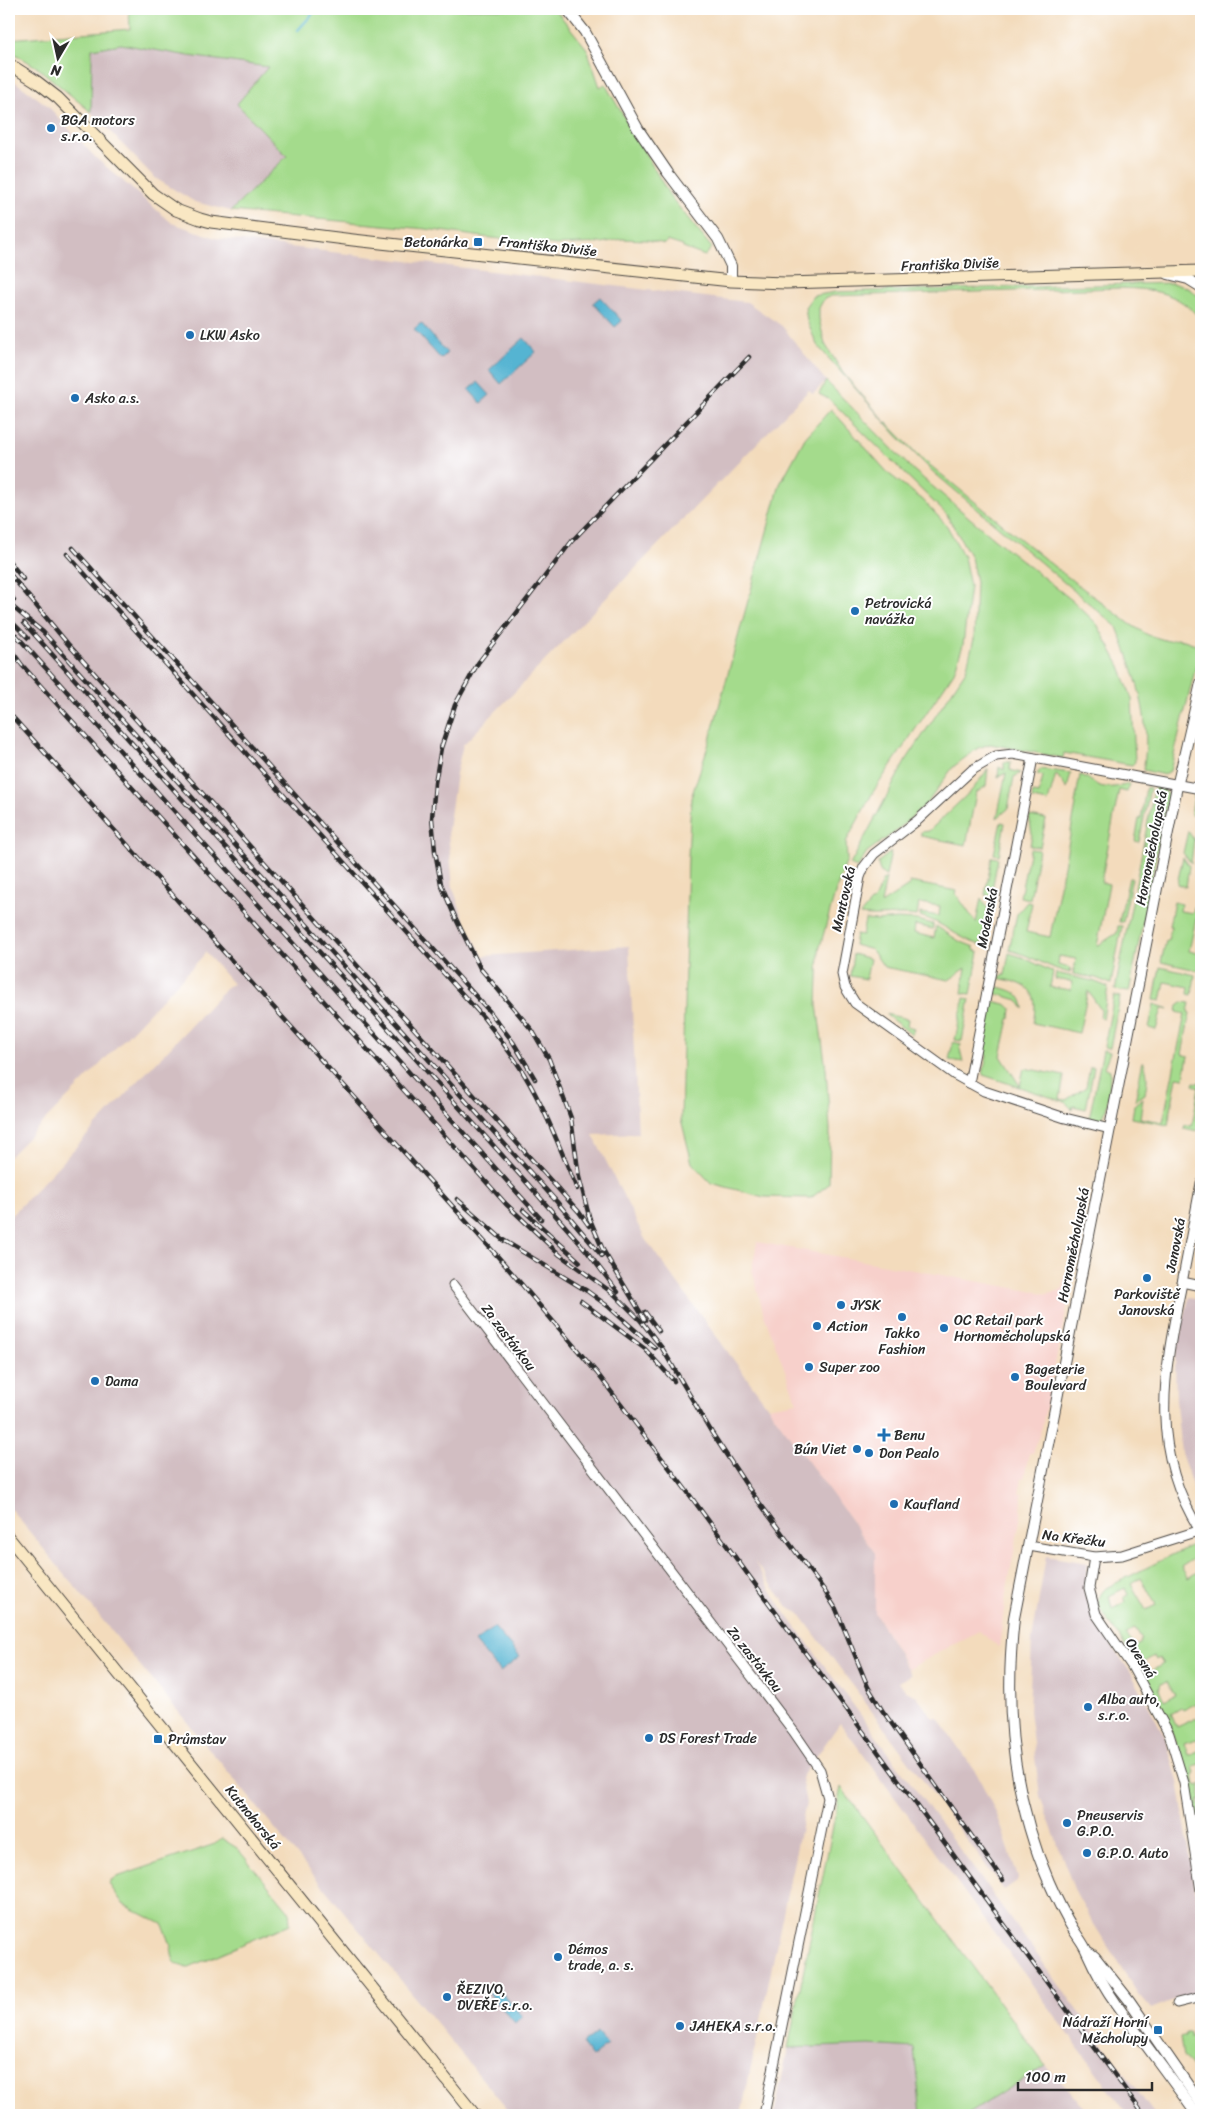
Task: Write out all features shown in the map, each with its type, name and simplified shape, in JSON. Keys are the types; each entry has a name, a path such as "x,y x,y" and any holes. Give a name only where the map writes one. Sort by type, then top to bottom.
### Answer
{"main road":[{"name":"Františka Diviše","path":"9,64 58,98 153,194 176,210 211,222 344,239 732,281 794,283 1201,271"},
{"name":"Kutnohorská","path":"9,1538 475,2115"}],"street":[{"path":"568,9 589,40 638,129 668,173 718,238 732,266 732,281"},
{"path":"1142,272 1170,274 1201,287"},
{"name":"Hornoměcholupská","path":"1197,2115 1117,2005 1061,1907 1036,1852 1026,1818 1015,1764 1009,1711 1009,1669 1014,1618 1177,784 1201,684"},
{"name":"Mantovská","path":"1110,1129 1065,1118 984,1091 969,1083 861,1008 848,993 842,974 860,877 864,866 874,854 918,820 972,770 996,756 1013,754 1201,789"},
{"name":"Modenská","path":"969,1083 1033,758"},
{"name":"Janovská","path":"1201,1183 1168,1351 1164,1415 1168,1446 1178,1482 1201,1531"},
{"path":"1182,1282 1201,1286"},
{"name":"Za zastávkou","path":"452,1286 794,1732 820,1770 828,1798 764,2115"},
{"name":"Na Křečku","path":"1029,1546 1094,1557 1133,1553 1201,1531"},
{"name":"Ovesná","path":"1094,1557 1089,1588 1096,1614 1133,1668 1169,1734 1184,1783 1199,1858 1201,1891"},
{"name":"Hornoměcholupská","path":"1087,1952 1095,1957 1129,2000 1201,2104"},
{"path":"1177,2002 1201,1997"}],"shaded area":[{"path":"121,44 269,67 237,104 287,156 231,211 195,202 155,178 91,112 92,49"},
{"path":"10,78 47,105 96,158 172,223 216,238 747,302 782,326 826,381 813,394 809,390 463,745 456,774 448,831 453,888 466,925 483,956 629,946 638,1133 593,1135 645,1239 875,1553 875,1613 911,1675 899,1682 906,1691 917,1696 933,1718 937,1717 977,1774 998,1817 1018,1877 1017,1881 1004,1890 799,1613 789,1608 754,1561 779,1604 1155,2115 1128,2115 840,1723 801,1778 806,1803 741,2115 512,2115 9,1507 9,1218 228,986 233,984 205,952 88,1077 9,1157"},
{"path":"757,1242 1048,1294 1063,1289 1065,1275 1073,1277 1042,1427 1033,1453 1029,1453 1019,1493 1022,1493 1021,1515 1006,1594 999,1647 979,1631 908,1669 875,1613 875,1553 768,1407 797,1402 764,1315 752,1269"},
{"path":"1189,1297 1201,1299 1201,1512 1181,1453 1176,1404 1175,1358"},
{"path":"1046,1556 1088,1563 1084,1593 1095,1621 1131,1673 1165,1737 1178,1781 1201,1925 1201,1992 1151,2009 1138,1994 1074,1889 1040,1796 1029,1711 1032,1640"},
{"path":"869,2045 914,2048 921,2115 774,2115 788,2048"},
{"path":"1045,2065 1068,2088 1090,2115 967,2115"}],"green space":[{"path":"129,9 555,9 587,49 600,87 605,84 670,196 712,248 705,256 667,241 665,244 648,240 621,239 602,243 557,245 426,229 231,211 287,156 237,104 268,67 121,44 92,49 91,112 38,68 9,50 9,39 130,29"},
{"path":"1172,283 1188,288 1201,298 1201,320 1184,303 1164,294 1143,289 1119,288 831,296 824,299 819,308 819,319 825,344 843,373 882,418 920,457 1056,568 1130,624 1148,635 1168,641 1184,640 1201,646 1170,771 1164,775 1143,770 1146,733 1144,715 1136,679 1117,627 932,471 898,437 817,345 807,321 805,307 813,296 835,292"},
{"path":"826,381 911,468 991,536 1073,601 1097,624 1120,666 1132,699 1135,762 1132,765 1064,753 1063,758 990,744 978,748 953,767 928,802 895,832 867,852 857,868 850,865 905,762 966,670 974,639 976,582 971,557 947,515 830,400 819,394"},
{"path":"831,409 889,474 923,500 947,526 964,557 970,586 963,645 954,672 873,792 846,842 847,860 836,890 819,950 817,1005 826,1069 830,1129 829,1184 811,1198 764,1197 711,1183 692,1163 681,1119 691,798 709,743 780,484 805,438"},
{"path":"1004,762 1011,762 1010,770 1021,773 1014,777 1008,809 997,818 1006,773 998,777 999,767 1004,770"},
{"path":"988,769 986,786 976,793 966,845 921,836 921,832 929,831 973,789"},
{"path":"1041,769 1071,773 1067,789 1056,774 1048,802 1032,799 1033,793 1039,794 1043,776 1037,774"},
{"path":"1080,775 1102,787 1129,784 1127,792 1119,790 1101,882 1109,884 1097,946 1117,933 1118,926 1122,926 1111,984 1096,978 1073,974 1076,959 1059,956 1058,965 1071,968 1070,973 1009,950 1017,914 1027,902 1032,903 1026,932 1050,937 1076,805"},
{"path":"1155,785 1163,788 1168,795 1129,992 1115,990"},
{"path":"1146,787 1150,788 1139,842 1135,841"},
{"path":"1201,794 1201,817 1191,815 1194,796"},
{"path":"1029,816 1046,819 1040,847 1030,846 1032,834"},
{"path":"1001,822 1005,823 999,855 994,854"},
{"path":"1188,831 1194,840 1191,863 1183,853"},
{"path":"1030,849 1039,850 1030,899 1020,897"},
{"path":"891,852 886,876 882,874 878,862"},
{"path":"992,857 998,858 991,896 985,895"},
{"path":"1183,857 1189,866 1186,887 1177,884"},
{"path":"886,878 881,904 910,885 910,882 957,891 956,894 976,923 981,898 988,909 981,945 920,916 920,913 939,916 940,906 919,903 917,916 860,915 873,902 883,880"},
{"path":"1129,878 1132,878 1123,922 1119,922"},
{"path":"1174,902 1181,904 1180,911 1193,913 1195,903 1201,904 1201,919 1196,919 1189,951 1201,954 1201,971 1161,962 1166,941 1168,940"},
{"path":"865,920 917,920 933,924 933,929 915,925 914,933 934,938 936,926 959,941 974,947 974,950 979,952 971,994 962,993 966,968 949,980 884,967 872,950 854,945 856,934 862,935"},
{"path":"1009,953 1053,972 1050,987 1071,990 1072,982 1055,979 1056,973 1093,981 1108,987 1103,1019 1100,1018 1101,1010 1088,991 1079,1033 1033,1023 1035,1002 1029,990 1017,983 997,978 1005,975"},
{"path":"853,954 870,959 866,979 850,976"},
{"path":"1160,967 1195,975 1192,995 1188,994 1189,987 1165,982 1161,1001 1154,1000"},
{"path":"995,986 1018,995 1024,1009 1018,1000 994,993"},
{"path":"1114,996 1120,997 1110,1048 1104,1047"},
{"path":"964,998 970,999 962,1041 955,1040"},
{"path":"992,1001 1005,1004 1011,1008 1001,1056 1020,1086 1024,1068 1064,1076 1060,1099 1066,1100 1086,1087 1090,1067 1094,1067 1086,1109 1073,1106 1072,1109 1065,1102 983,1075 987,1055 982,1053"},
{"path":"1182,1002 1190,1003 1188,1012 1190,1013 1182,1054 1188,1056 1184,1078 1177,1077 1168,1125 1132,1118 1134,1106 1143,1098 1140,1118 1163,1122 1185,1014 1177,1012 1178,1005"},
{"path":"1154,1004 1169,1009 1162,1009 1156,1030 1149,1028"},
{"path":"885,1014 908,1019 907,1026 914,1028 912,1035"},
{"path":"953,1042 961,1044 960,1049 963,1062 949,1060"},
{"path":"1103,1050 1110,1052 1104,1067 1110,1070 1108,1096 1104,1116 1100,1120 1094,1120 1089,1119"},
{"path":"1143,1061 1147,1074 1145,1094 1135,1101"},
{"path":"1201,1077 1201,1111 1197,1131 1184,1128 1185,1125 1192,1126 1199,1087 1193,1085 1194,1082 1200,1083"},
{"path":"1194,1544 1201,1546 1201,1711 1197,1703 1183,1710 1181,1707 1171,1713 1177,1727 1201,1716 1201,1744 1196,1739 1184,1743 1188,1755 1201,1750 1201,1764 1193,1766 1195,1773 1193,1774 1195,1785 1199,1786 1201,1784 1201,1799 1198,1800 1201,1812 1201,1849 1196,1833 1183,1762 1176,1741 1158,1701 1124,1644 1099,1607 1100,1596 1106,1588","holes":["1193,1559 1200,1570 1188,1578 1181,1567","1141,1578 1156,1605 1146,1610 1131,1584","1125,1588 1128,1595 1124,1597 1126,1602 1112,1609 1109,1596","1135,1628 1142,1639 1140,1640 1141,1643 1136,1647 1126,1635","1154,1656 1156,1660 1159,1658 1163,1664 1150,1672 1144,1662","1167,1682 1175,1695 1164,1700 1159,1689 1161,1684"]},
{"path":"841,1787 1045,2065 967,2115 921,2115 914,2048 869,2045 788,2048"},
{"path":"221,1838 237,1848 289,1911 290,1924 189,1967 179,1965 174,1960 169,1940 162,1924 124,1905 109,1884 111,1880 117,1877 215,1844"},
{"path":"1185,2033 1190,2033 1190,2037 1201,2035 1201,2079 1183,2056 1180,2038 1185,2036"}],"water":[{"path":"600,297 622,321 615,327 593,303"},
{"path":"421,323 447,353 441,359 414,329"},
{"path":"524,338 536,352 501,384 489,370"},
{"path":"478,382 490,395 481,403 469,390"},
{"path":"494,1627 520,1657 500,1672 475,1642"},
{"path":"497,1987 522,2016 515,2023 489,1993"},
{"path":"597,2033 607,2045 592,2057 582,2044"}],"waterway":[{"path":"298,30 317,9"}],"railway":[{"path":"590,1220 579,1177 571,1118 549,1059 532,1030 480,968 441,884 432,818 441,748 455,705 478,663 572,541 749,357"},
{"path":"73,548 490,1012 513,1042 535,1079"},
{"path":"67,554 483,1017 510,1052 532,1088 553,1131 577,1189"},
{"path":"9,561 23,579"},
{"path":"9,573 68,644 579,1212 589,1226"},
{"path":"9,593 14,600"},
{"path":"9,604 43,632 557,1202 602,1256"},
{"path":"9,619 28,638"},
{"path":"24,623 528,1184 585,1249 618,1292"},
{"path":"16,635 541,1219"},
{"path":"9,647 22,665 506,1204 560,1255 614,1294 641,1321 662,1348 712,1433 747,1486 836,1609 868,1687 882,1710 1003,1880"},
{"path":"9,713 500,1259 597,1373 686,1490 1144,2115"},
{"path":"457,1199 503,1240 587,1291 609,1307 655,1348"},
{"path":"523,1210 580,1262"},
{"path":"588,1215 603,1250 645,1320"},
{"path":"581,1301 645,1349 674,1381"},
{"path":"645,1312 659,1331"}],"place":[{"name":"BGA motors s.r.o.","path":"51,128"},
{"name":"Betonárka","path":"478,242"},
{"name":"LKW Asko","path":"190,335"},
{"name":"Asko a.s.","path":"75,398"},
{"name":"Petrovická navážka","path":"855,611"},
{"name":"Parkoviště Janovská","path":"1147,1278"},
{"name":"JYSK","path":"841,1305"},
{"name":"Takko Fashion","path":"902,1317"},
{"name":"Action","path":"817,1326"},
{"name":"OC Retail park Hornoměcholupská","path":"944,1328"},
{"name":"Super zoo","path":"809,1367"},
{"name":"Bageterie Boulevard","path":"1015,1377"},
{"name":"Dama","path":"95,1381"},
{"name":"Benu","path":"884,1435"},
{"name":"Bún Viet","path":"857,1449"},
{"name":"Don Pealo","path":"869,1453"},
{"name":"Kaufland","path":"894,1504"},
{"name":"Alba auto, s.r.o.","path":"1088,1707"},
{"name":"DS Forest Trade","path":"649,1738"},
{"name":"Průmstav","path":"158,1739"},
{"name":"Pneuservis G.P.O.","path":"1067,1823"},
{"name":"G.P.O. Auto","path":"1087,1853"},
{"name":"Démos trade, a. s.","path":"558,1957"},
{"name":"ŘEZIVO, DVEŘE s.r.o.","path":"447,1997"},
{"name":"JAHEKA s.r.o.","path":"680,2026"},
{"name":"Nádraží Horní Měcholupy","path":"1158,2030"}]}
